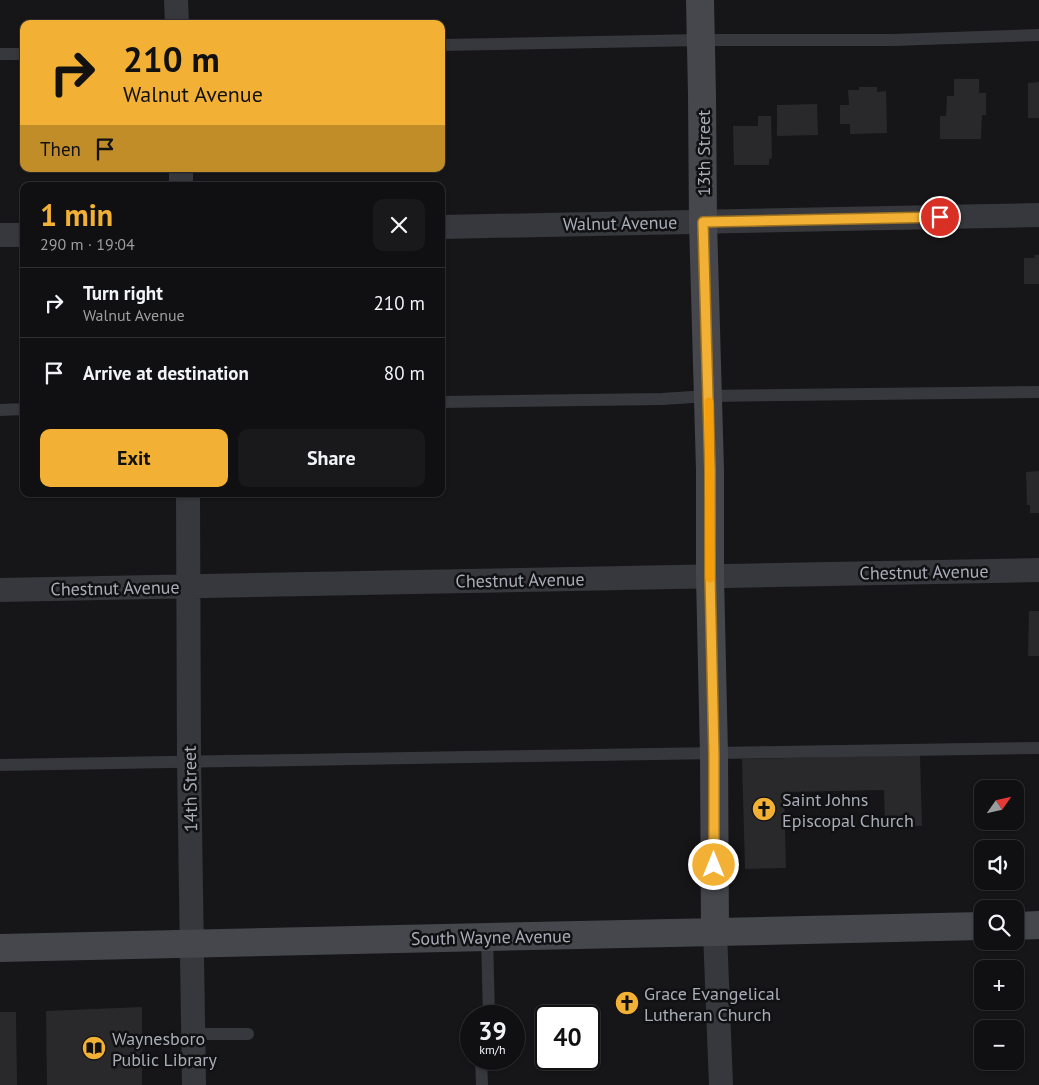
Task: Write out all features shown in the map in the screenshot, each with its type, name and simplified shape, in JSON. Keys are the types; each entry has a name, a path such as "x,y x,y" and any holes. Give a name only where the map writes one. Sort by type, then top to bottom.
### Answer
{"main road":[{"name":"13th Street","path":"700,0 714,755 715,932"},
{"path":"1024,926 1039,925"},
{"name":"South Wayne Avenue","path":"0,948 974,926"}],"street":[{"path":"176,0 177,20"},
{"name":"Walnut Avenue","path":"445,227 1039,215"},
{"path":"0,235 20,235"},
{"name":"14th Street","path":"188,497 189,761 194,1085"},
{"name":"Chestnut Avenue","path":"0,590 1039,570"},
{"name":"13th Street","path":"715,932 721,1085"}],"lane":[{"path":"445,45 701,40 893,40 1039,36"},
{"path":"0,54 20,54"},
{"path":"445,402 662,399 708,396 1039,392"},
{"path":"0,410 20,409"},
{"path":"0,765 714,755 1039,748"},
{"path":"487,938 489,1005"},
{"path":"193,1034 248,1034"},
{"path":"481,1070 482,1085"}],"building":[{"path":"954,79 979,79 979,93 986,93 986,115 982,115 981,139 940,139 940,116 946,116 947,96 954,96"},
{"path":"1039,82 1039,118 1028,118 1028,83"},
{"path":"859,87 877,87 877,92 886,91 887,133 850,134 850,124 840,124 840,105 849,105 848,90 859,90"},
{"path":"817,104 818,135 777,136 777,105"},
{"path":"758,116 771,116 772,158 769,159 769,165 734,165 733,126 758,126"},
{"path":"1034,255 1039,255 1039,284 1024,284 1024,258 1035,258"},
{"path":"1039,471 1039,513 1030,513 1030,505 1027,505 1026,472"},
{"path":"1029,611 1039,611 1039,656 1028,656"},
{"name":"Saint Johns Episcopal Church","path":"920,755 922,826 885,826 884,790 784,792 786,868 745,869 742,759"},
{"name":"Waynesboro Public Library","path":"142,1007 142,1085 47,1085 46,1011"},
{"path":"0,1012 16,1012 17,1085 0,1085"}],"slow traffic":[{"path":"709,402 710,578"}],"place":[{"name":"Saint Johns Episcopal Church","path":"764,809"},
{"name":"Grace Evangelical Lutheran Church","path":"627,1003"},
{"name":"Waynesboro Public Library","path":"94,1048"}],"route":[{"path":"714,865 710,470 703,222 940,217"}]}
